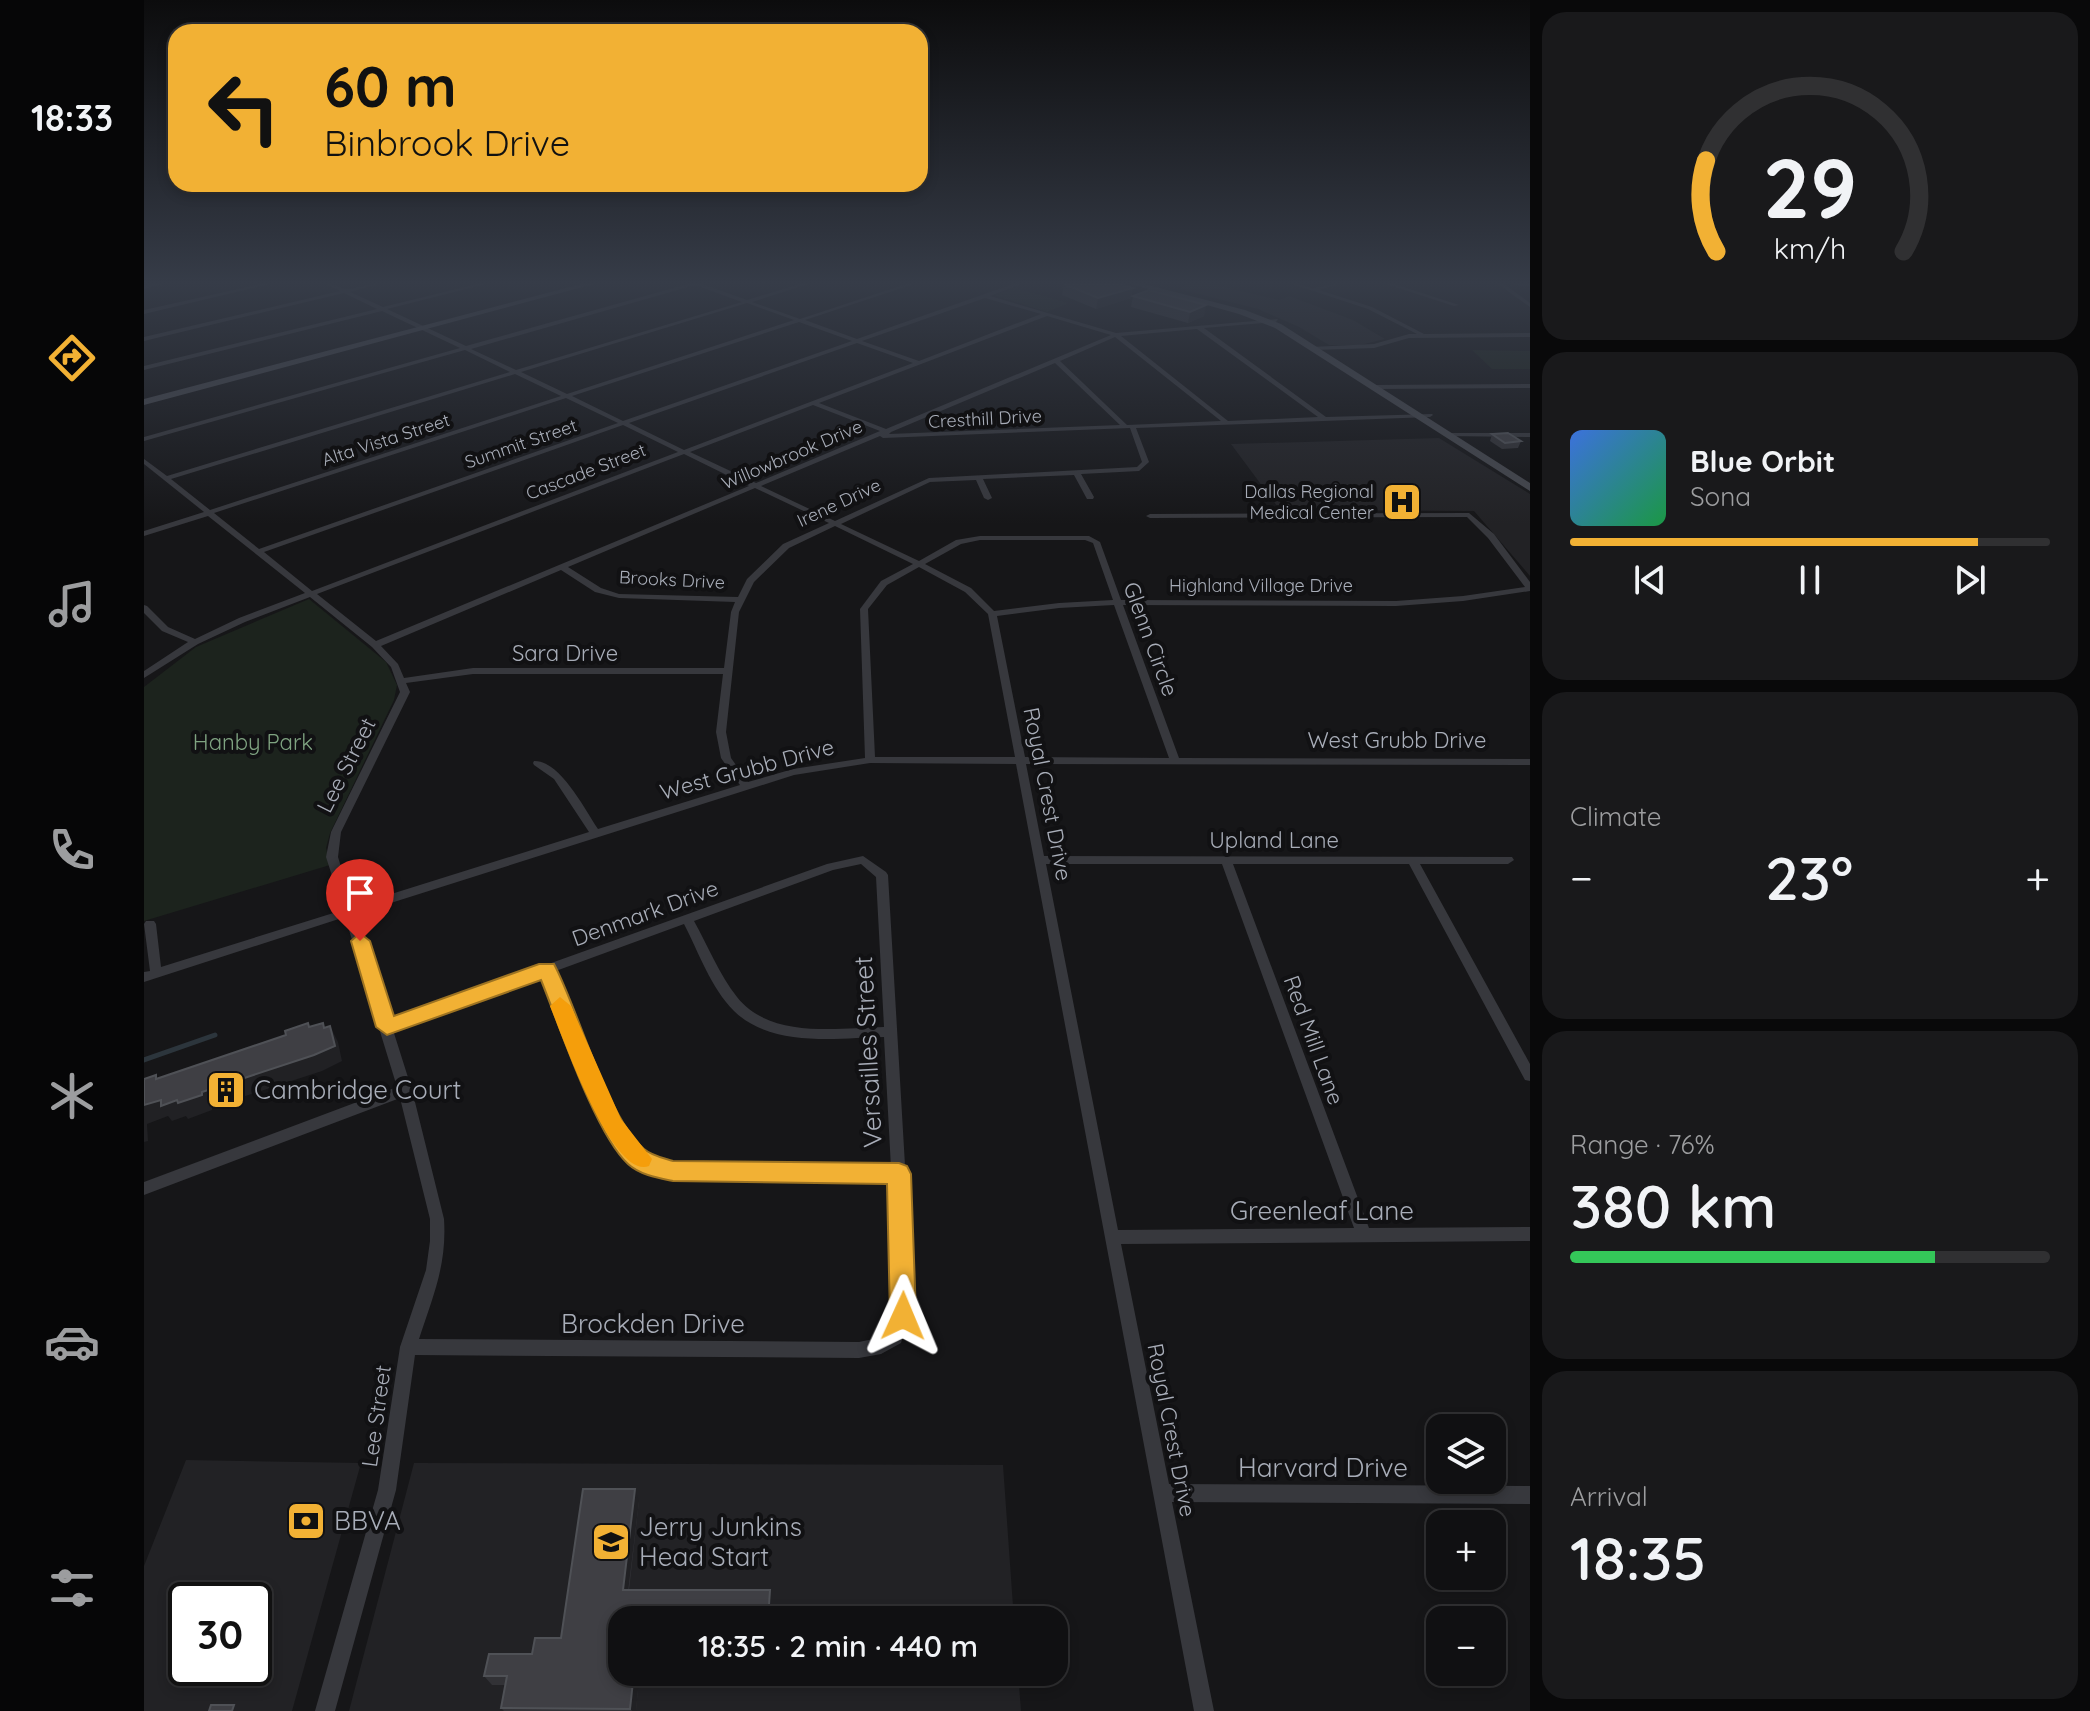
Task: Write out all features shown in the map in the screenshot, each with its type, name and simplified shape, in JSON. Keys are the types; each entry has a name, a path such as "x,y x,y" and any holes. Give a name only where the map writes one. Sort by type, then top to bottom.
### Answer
{"main road":[{"path":"144,402 290,364"},
{"path":"1338,364 1530,488"},
{"path":"1353,364 1530,478"},
{"path":"1475,453 1489,452"}],"street":[{"path":"144,439 409,364"},
{"path":"498,364 960,584 985,603 992,614"},
{"path":"166,478 542,364"},
{"name":"Alta Vista Street","path":"144,534 666,364"},
{"name":"Summit Street","path":"260,551 793,364"},
{"name":"Cascade Street","path":"144,675 195,642 314,593 912,364"},
{"name":"Willowbrook Drive","path":"375,645 1047,364"},
{"path":"1060,364 1129,426"},
{"path":"1152,364 1227,423"},
{"path":"1248,364 1323,419"},
{"path":"1374,387 1530,386"},
{"path":"814,403 888,432"},
{"name":"Cresthill Drive","path":"877,436 1430,415"},
{"name":"Irene Drive","path":"746,786 726,758 721,732 739,600 762,567 786,546 923,482 1128,471 1145,466 1141,442 1129,426"},
{"path":"1446,435 1530,435"},
{"path":"144,461 314,593 375,645 403,681"},
{"path":"1077,474 1090,497"},
{"path":"979,478 988,498"},
{"path":"1150,516 1460,514 1474,517 1483,526 1530,588"},
{"name":"Glenn Circle","path":"918,563 959,542 973,539 1086,538 1096,542 1174,759"},
{"path":"870,760 864,609 884,583 918,563"},
{"name":"Brooks Drive","path":"562,567 598,590 619,596 739,600"},
{"name":"Highland Village Drive","path":"992,614 1072,603 1398,602 1481,597 1530,588"},
{"path":"144,608 165,629 195,642"},
{"name":"Royal Crest Drive","path":"992,614 1204,1711"},
{"name":"Sara Drive","path":"403,681 473,671 727,671"},
{"name":"Lee Street","path":"325,1711 387,1490 408,1347 434,1270 438,1241 437,1219 405,1090 352,913 334,868 336,832 403,700 403,681"},
{"name":"West Grubb Drive","path":"150,975 746,786 793,772 870,760 1530,762"},
{"path":"538,763 558,777 596,834"},
{"name":"Denmark Drive","path":"387,1027 831,867 863,860 872,864"},
{"name":"Upland Lane","path":"1040,860 1508,860"},
{"name":"Red Mill Lane","path":"1226,860 1364,1235"},
{"path":"1412,860 1530,1076"},
{"name":"Versailles Street","path":"872,864 882,875 883,884 899,1174 905,1302 895,1337"},
{"path":"687,919 733,999 749,1015 786,1029 890,1032"},
{"path":"150,924 150,975"},
{"path":"546,970 612,1125 636,1157 653,1166 673,1171 899,1174"},
{"path":"144,1189 405,1090"},
{"name":"Greenleaf Lane","path":"1114,1237 1530,1234"},
{"name":"Brockden Drive","path":"408,1347 859,1350 881,1346 895,1337"},
{"name":"Harvard Drive","path":"1164,1493 1530,1495"}],"shaded area":[{"name":"Dallas Regional Medical Center","path":"1439,438 1530,494 1530,576 1474,511 1280,510 1231,444"},
{"path":"186,1460 361,1463 292,1711 144,1711 144,1566"},
{"name":"Jerry Junkins Head Start","path":"414,1463 1003,1465 1013,1606 608,1606 608,1686 1019,1686 1021,1711 349,1711"}],"green space":[{"path":"1487,364 1530,364 1530,369 1492,369"},
{"name":"Hanby Park","path":"309,599 386,662 397,685 394,700 330,833 326,848 330,865 144,921 144,687 196,647"}],"building":[{"path":"1508,433 1521,441 1505,443 1492,434"},
{"path":"308,1023 309,1027 323,1023 324,1028 330,1026 335,1046 178,1103 177,1100 161,1106 161,1100 144,1105 144,1079 156,1075 156,1079 286,1035 285,1031"},
{"name":"Jerry Junkins Head Start","path":"583,1489 635,1489 623,1590 770,1590 769,1606 608,1606 608,1686 632,1686 630,1709 501,1708 507,1676 484,1676 489,1654 532,1654 535,1638 561,1638"},
{"path":"211,1705 234,1705 232,1711 209,1711"}],"waterway":[{"path":"144,1060 215,1035"}],"slow traffic":[{"path":"560,1006 612,1125 636,1157 641,1159"}],"place":[{"name":"Dallas Regional Medical Center","path":"1402,502"},
{"name":"Cambridge Court","path":"226,1090"},
{"name":"BBVA","path":"306,1521"},
{"name":"Jerry Junkins Head Start","path":"611,1542"}],"route":[{"path":"360,941 387,1027 546,970 577,1049 612,1125 636,1157 653,1166 673,1171 899,1174 903,1316"}]}
